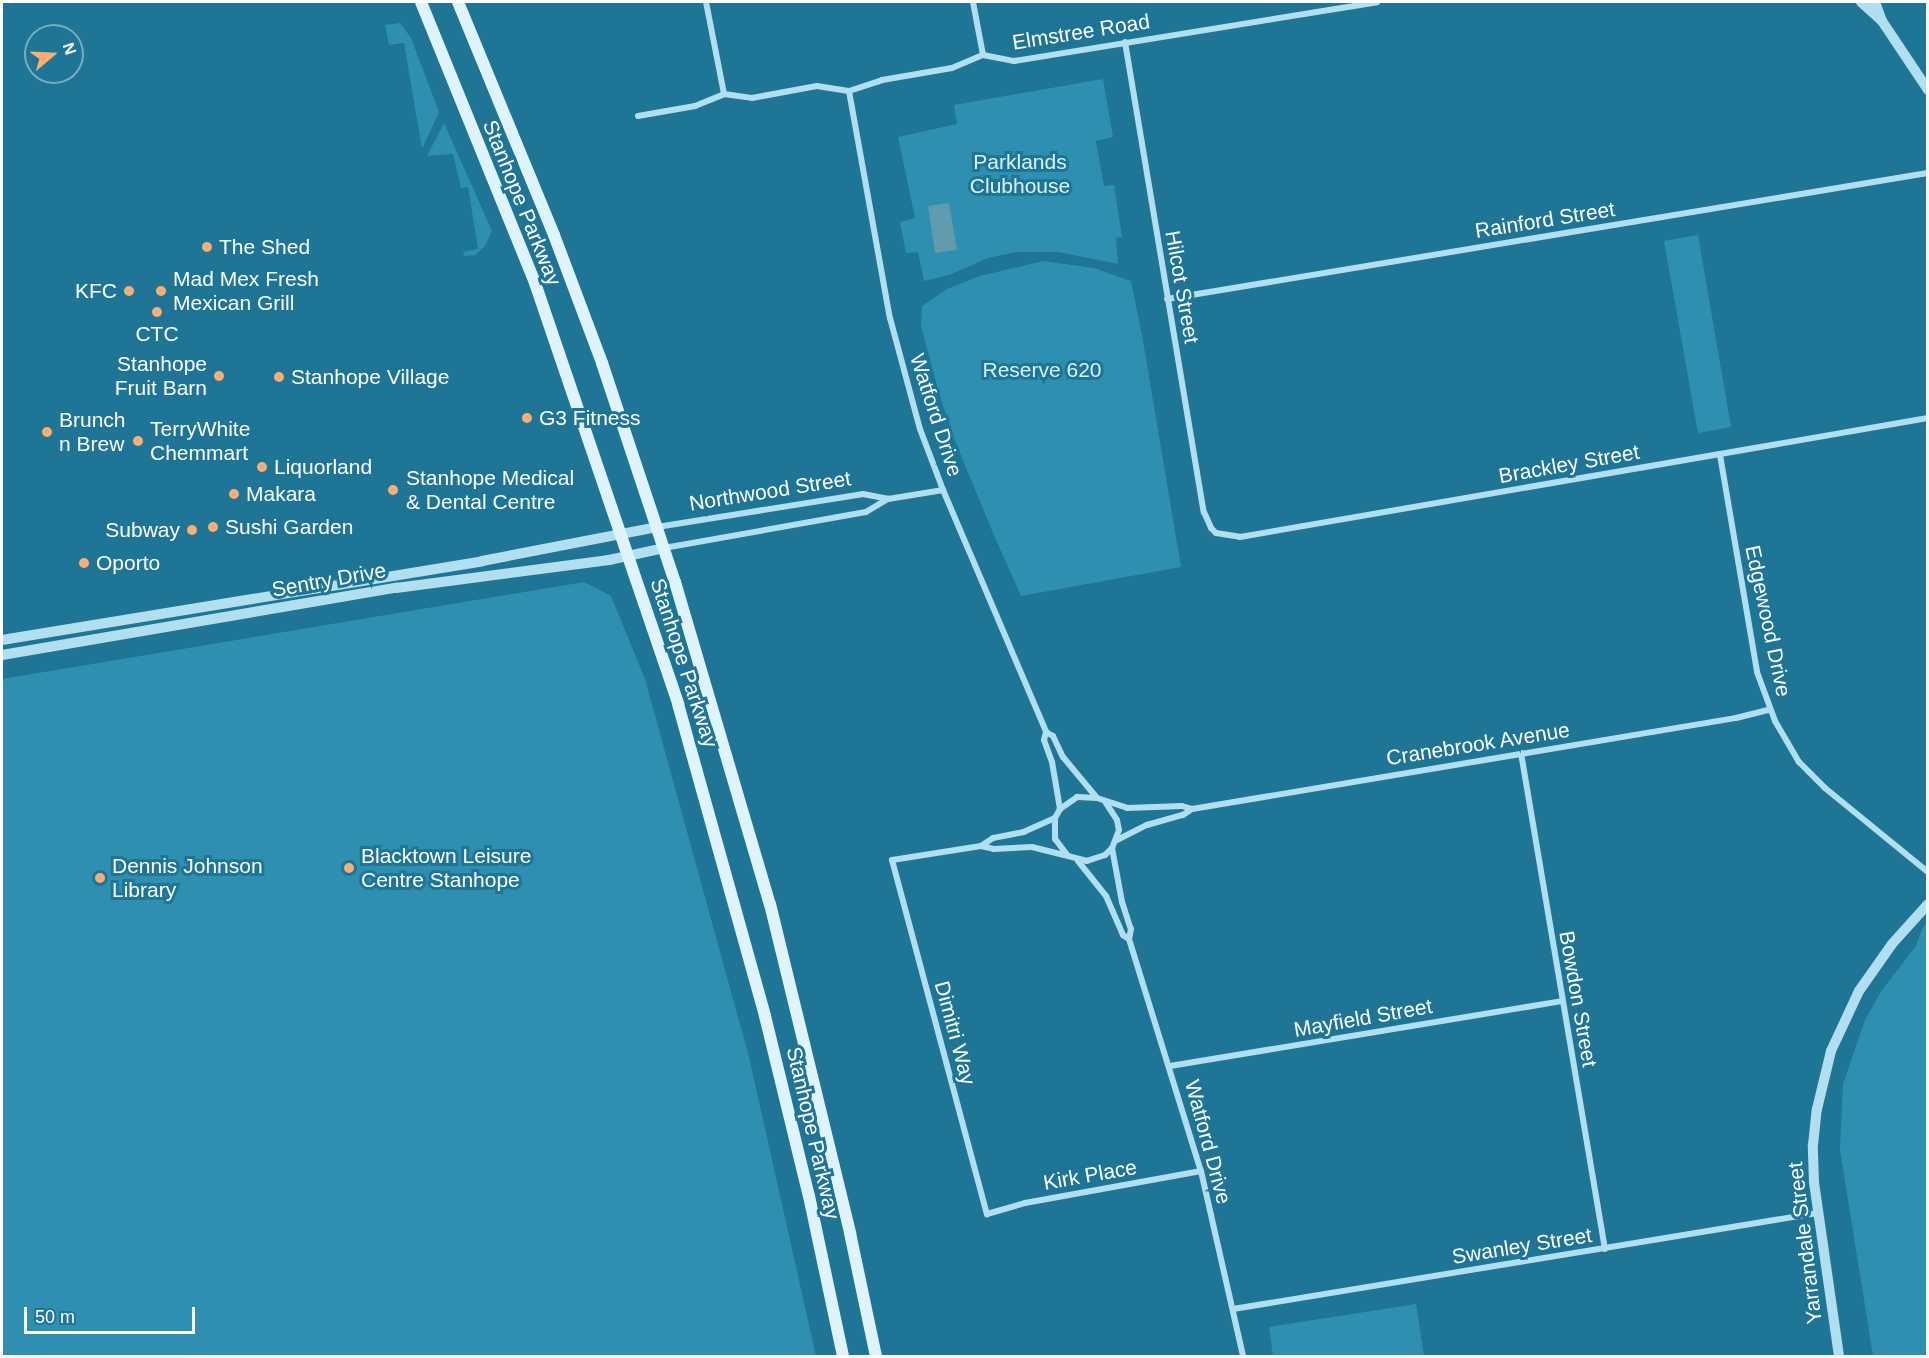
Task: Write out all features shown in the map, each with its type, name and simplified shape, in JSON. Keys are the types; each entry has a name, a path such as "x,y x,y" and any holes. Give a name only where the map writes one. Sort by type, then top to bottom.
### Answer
{"main road":[{"name":"Stanhope Parkway","path":"421,2 534,280 678,704 756,983 809,1196 843,1356"},
{"name":"Stanhope Parkway","path":"458,2 554,235 602,363 664,548 772,915 844,1210 876,1356"}],"street":[{"path":"638,116 695,106 724,94 706,2"},
{"path":"973,2 983,55"},
{"name":"Elmstree Road","path":"724,94 752,98 817,86 849,91 882,80 952,68 983,55 1014,61 1377,2"},
{"path":"1861,2 1882,21"},
{"path":"1875,2 1882,21 1928,90"},
{"name":"Hilcot Street","path":"1125,42 1204,512 1211,528 1216,532"},
{"name":"Watford Drive","path":"849,91 890,318 920,429 943,490 1046,732 1044,740 1052,762 1060,809"},
{"name":"Rainford Street","path":"1167,299 1928,173"},
{"name":"Brackley Street","path":"1216,532 1240,537 1928,418"},
{"name":"Edgewood Drive","path":"1720,455 1755,659 1769,710 1790,748 1810,775 1928,872"},
{"name":"Northwood Street","path":"657,527 863,494 888,499 943,490"},
{"name":"Northwood Street","path":"664,548 866,512 888,499"},
{"name":"Sentry Drive","path":"2,640 622,535 657,527"},
{"name":"Sentry Drive","path":"2,656 396,588 502,575 664,548"},
{"name":"Cranebrook Avenue","path":"1117,840 1147,825 1192,809 1736,718 1769,710"},
{"name":"Watford Drive","path":"1046,732 1053,736 1063,757 1097,798"},
{"name":"Bowdon Street","path":"1521,753 1605,1249"},
{"path":"981,846 994,849 1032,847 1077,860 1097,860 1112,848 1117,840 1117,820 1106,803 1097,798 1077,797 1060,809 1055,818 1055,839 1068,856"},
{"name":"Cranebrook Avenue","path":"1106,803 1131,808 1182,806 1192,809"},
{"path":"981,846 993,838 1024,832 1055,818"},
{"name":"Dimitri Way","path":"981,846 892,860 987,1214"},
{"name":"Watford Drive","path":"1112,848 1122,902 1131,929 1129,939 1201,1171 1243,1356"},
{"name":"Watford Drive","path":"1077,860 1106,896 1123,934 1129,939"},
{"name":"Yarrandale Street","path":"1839,1356 1817,1213 1813,1145 1817,1109 1831,1051 1843,1020 1873,968 1928,904"},
{"name":"Mayfield Street","path":"1170,1066 1562,1001"},
{"name":"Kirk Place","path":"987,1214 1025,1203 1201,1171"},
{"name":"Swanley Street","path":"1233,1309 1817,1213"}],"green space":[{"path":"400,23 411,38 439,112 422,149 404,43 389,45 385,25"},
{"name":"Parklands Clubhouse","path":"1103,79 1113,137 1096,141 1104,186 1114,185 1122,237 1116,238 1118,264 1058,252 1016,252 988,258 949,275 924,281 918,252 906,253 900,222 915,218 898,137 957,124 954,105"},
{"path":"444,123 492,231 485,246 475,255 464,256 463,252 478,249 468,187 461,188 453,154 427,156"},
{"path":"1698,235 1731,427 1698,433 1664,241"},
{"name":"Reserve 620","path":"1043,261 1094,268 1131,281 1181,567 1021,596 953,436 921,326 922,306 947,289 980,276"},
{"name":"Blacktown Leisure Centre Stanhope","path":"584,582 611,596 645,679 749,1057 816,1356 2,1356 2,679"},
{"path":"1927,923 1927,1356 1873,1356 1840,1150 1843,1084 1865,1020 1882,990 1916,946 1922,929"},
{"path":"1416,1304 1424,1356 1273,1356 1269,1327"}],"shaded area":[{"path":"949,203 957,250 935,253 928,206"}],"place":[{"name":"The Shed","path":"207,247"},
{"name":"KFC","path":"129,291"},
{"name":"Mad Mex Fresh Mexican Grill","path":"161,291"},
{"name":"CTC","path":"157,312"},
{"name":"Stanhope Fruit Barn","path":"219,376"},
{"name":"Stanhope Village","path":"279,377"},
{"name":"G3 Fitness","path":"527,418"},
{"name":"Brunch n Brew","path":"47,432"},
{"name":"TerryWhite Chemmart","path":"138,441"},
{"name":"Liquorland","path":"262,467"},
{"name":"Stanhope Medical & Dental Centre","path":"393,490"},
{"name":"Makara","path":"234,494"},
{"name":"Sushi Garden","path":"213,527"},
{"name":"Subway","path":"192,530"},
{"name":"Oporto","path":"84,563"},
{"name":"Blacktown Leisure Centre Stanhope","path":"349,868"},
{"name":"Dennis Johnson Library","path":"100,878"}]}
